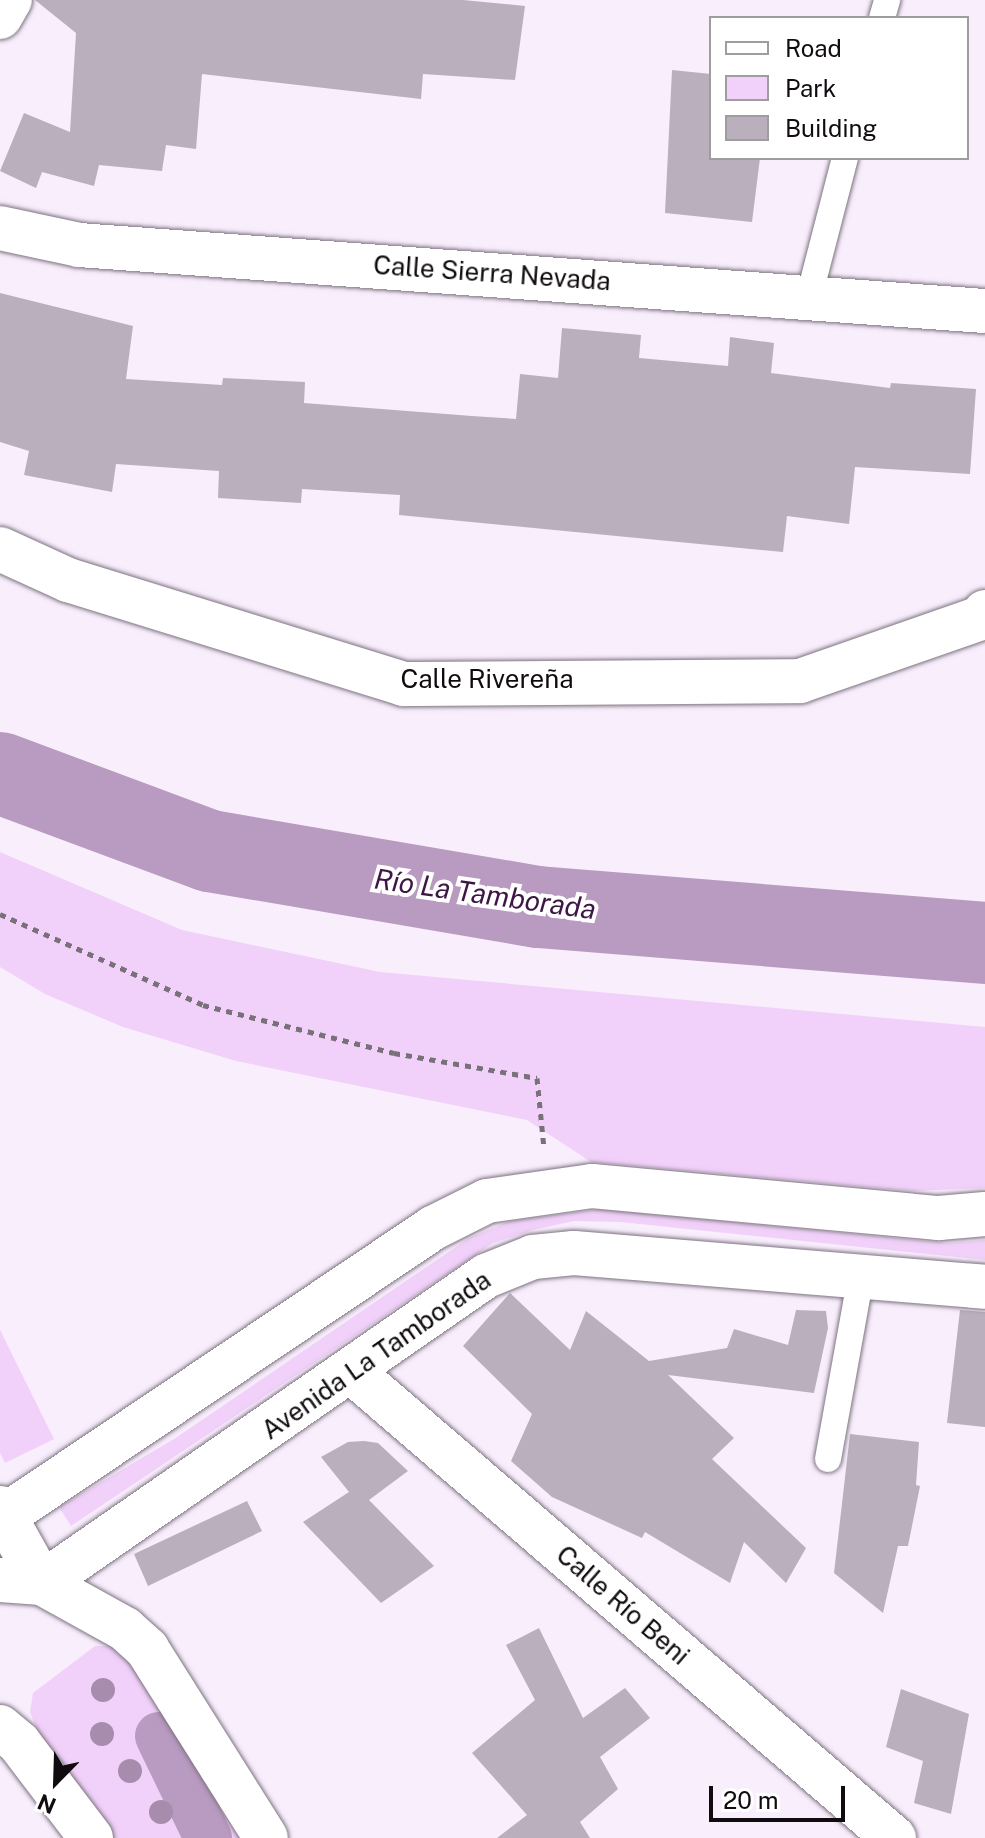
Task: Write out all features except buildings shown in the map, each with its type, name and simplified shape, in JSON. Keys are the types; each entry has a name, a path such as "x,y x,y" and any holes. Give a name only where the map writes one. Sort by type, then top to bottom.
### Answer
{"street":[{"path":"0,17 10,0"},
{"name":"Calle Sierra Nevada","path":"0,228 79,245 985,311"},
{"name":"Calle Rivereña","path":"0,549 68,580 403,684 800,681 985,615"},
{"path":"266,1838 147,1649 125,1629 21,1581 1,1514 433,1228 487,1201 592,1186 939,1218 985,1214"},
{"name":"Avenida La Tamborada","path":"21,1581 352,1372 486,1276 533,1257 574,1253 985,1287"},
{"name":"Calle Río Beni","path":"352,1372 894,1838"},
{"path":"0,1727 19,1743 91,1838"}],"lane":[{"path":"809,297 844,160"},
{"path":"828,1459 861,1276"}],"path":[{"path":"0,914 203,1005 394,1053 537,1078 548,1190"}],"green space":[{"path":"0,852 182,930 380,972 985,1027 985,1188 912,1191 591,1162 527,1120 236,1061 123,1027 45,994 0,967"},
{"path":"600,1209 946,1243 985,1240 985,1260 621,1222 574,1221 533,1230 493,1243 71,1526 59,1507 174,1439 469,1238 510,1221"},
{"path":"0,1330 54,1439 5,1463 0,1453"},
{"path":"95,1646 118,1646 133,1656 247,1838 112,1838 37,1730 30,1712 33,1693"}],"waterway":[{"name":"Río La Tamborada","path":"0,773 210,851 538,907 985,943"},
{"path":"159,1736 208,1838"}]}
